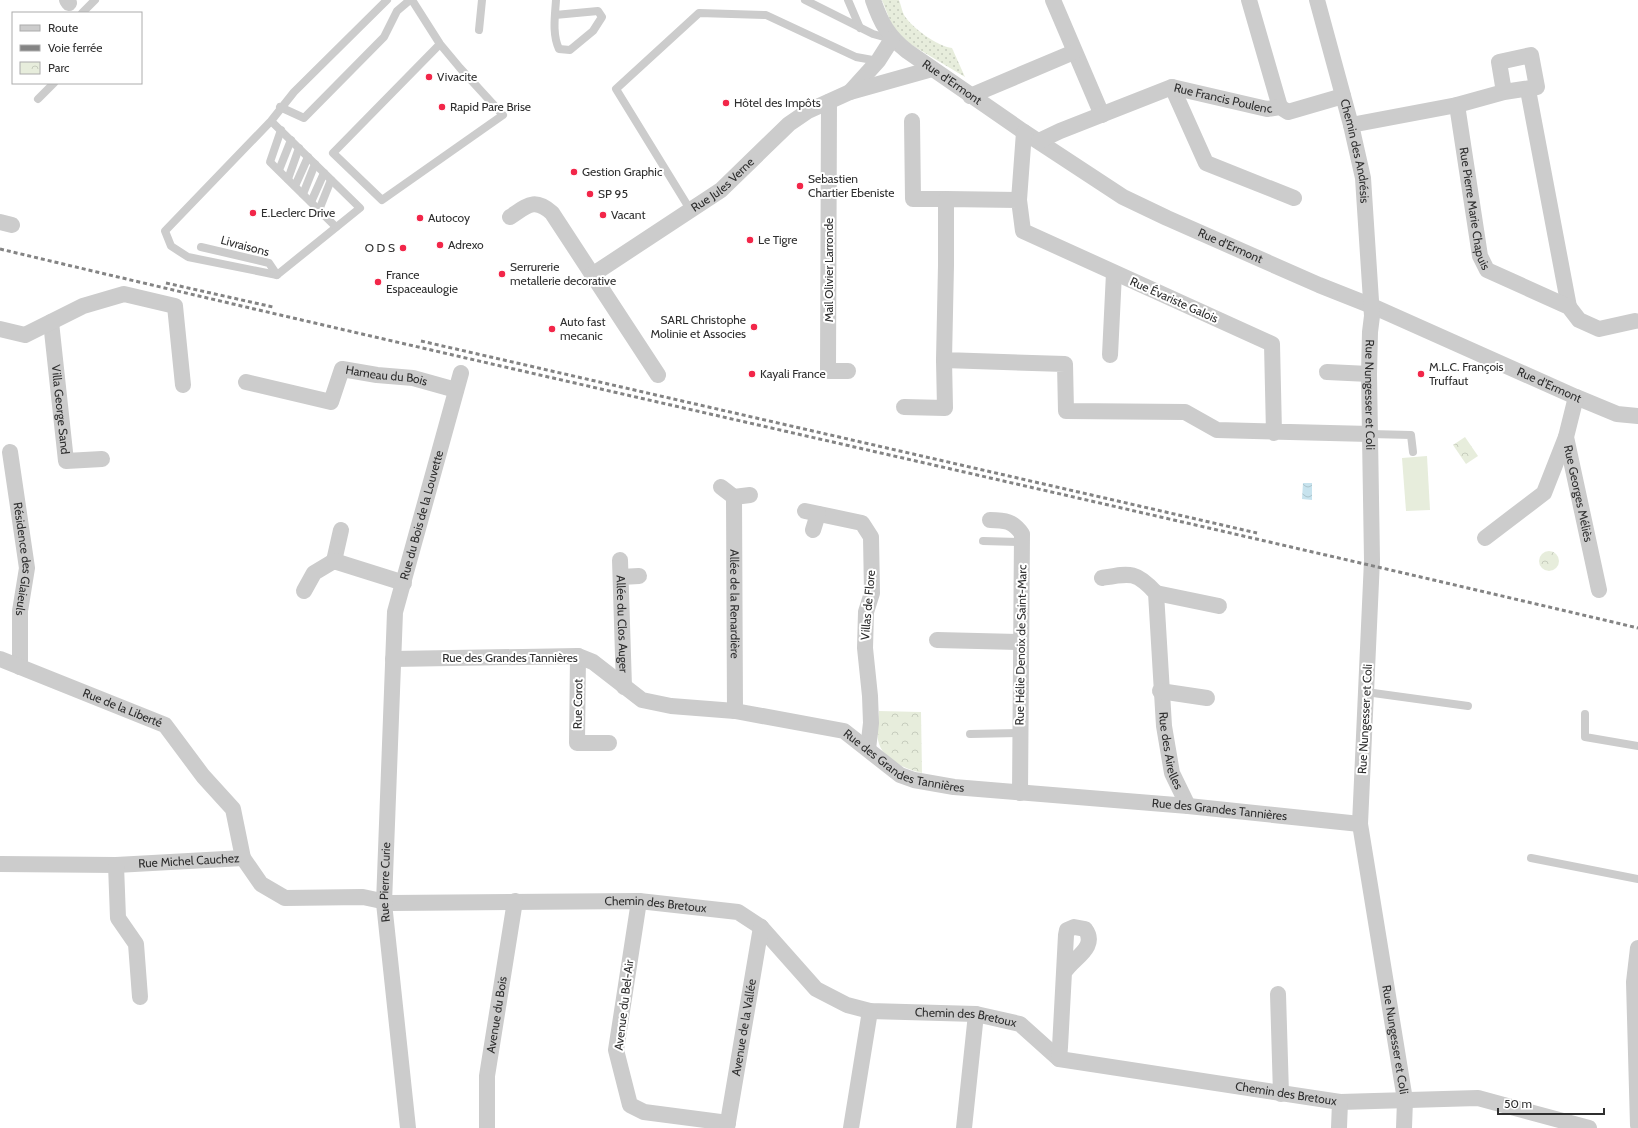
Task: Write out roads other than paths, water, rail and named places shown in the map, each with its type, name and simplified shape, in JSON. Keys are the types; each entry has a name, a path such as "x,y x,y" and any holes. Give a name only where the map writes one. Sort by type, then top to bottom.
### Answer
{"street":[{"name":"Rue d'Ermont","path":"872,0 879,20 892,39 907,51 970,96 1123,196 1167,218 1617,414 1638,416"},
{"path":"1053,0 1102,115"},
{"path":"1248,0 1280,107"},
{"name":"Chemin des Andrésis","path":"1317,0 1351,125 1362,178 1372,306"},
{"name":"Rue Jules Verne","path":"850,92 878,61 892,39"},
{"path":"898,78 907,51"},
{"path":"970,96 1074,52"},
{"path":"1351,125 1457,105 1504,92 1528,90 1537,87 1531,55 1498,62 1504,92"},
{"name":"Rue Jules Verne","path":"592,275 721,190 738,175 788,124 808,111 850,92 932,69"},
{"path":"1172,87 1206,163 1294,198"},
{"name":"Rue Francis Poulenc","path":"1039,141 1172,87 1268,109 1280,107 1288,112 1343,96"},
{"path":"1528,90 1569,307"},
{"name":"Mail Olivier Larronde","path":"829,102 828,371 848,371"},
{"name":"Rue Pierre Marie Chapuis","path":"1457,105 1480,256 1486,270 1569,307 1579,320 1599,329 1635,321"},
{"path":"912,120 913,199 1019,200"},
{"name":"Rue Évariste Galois","path":"1024,132 1019,200 1023,231 1272,344 1274,433"},
{"path":"904,408 945,408 944,360 946,200"},
{"path":"510,216 528,205 536,203 544,206 552,213 658,375"},
{"path":"1110,355 1114,273"},
{"path":"0,329 25,335 83,306 124,294 175,306 182,385"},
{"name":"Rue Nungesser et Coli","path":"1372,306 1369,374 1372,560 1360,824 1405,1100 1404,1128"},
{"name":"Villa George Sand","path":"51,322 66,461 102,459"},
{"path":"944,360 1065,364 1066,411 1185,412 1217,430 1274,433 1370,434"},
{"name":"Hameau du Bois","path":"246,382 331,402 342,368 378,375 413,378 456,390"},
{"path":"1327,372 1369,374"},
{"name":"Rue du Bois de la Louvette","path":"393,659 395,612 461,373"},
{"name":"Rue Georges Méliès","path":"1576,396 1566,437 1599,590"},
{"path":"1485,538 1544,493 1566,437"},
{"name":"Résidence des Glaieuls","path":"10,452 27,568 20,611 20,667"},
{"path":"721,487 734,497 750,495"},
{"name":"Allée de la Renardière","path":"734,497 735,711"},
{"name":"Villas de Flore","path":"813,530 811,513 862,523 871,537 872,593 866,612 865,648 871,723 868,748"},
{"name":"Rue Hélie Denoix de Saint-Marc","path":"990,520 1005,520 1015,524 1022,534 1020,793"},
{"path":"304,591 314,573 334,561 341,530"},
{"name":"Allée du Clos Auger","path":"620,560 624,687"},
{"path":"334,561 404,583"},
{"path":"1102,578 1120,575 1134,575 1145,581 1156,593 1219,606"},
{"path":"621,577 639,576"},
{"name":"Rue des Airelles","path":"1156,593 1160,691 1164,726 1172,773 1188,806"},
{"path":"937,640 1021,642"},
{"name":"Rue des Grandes Tannières","path":"393,659 578,656 592,662 642,700 671,706 735,711 844,731 868,748 900,775 914,780 954,787 1188,806 1360,824"},
{"name":"Rue Corot","path":"578,656 577,743 609,743"},
{"name":"Rue de la Liberté","path":"0,659 165,725 203,776 233,809 243,858"},
{"name":"Rue Pierre Curie","path":"393,659 384,903 408,1128"},
{"name":"Rue des Airelles","path":"1160,691 1207,698"},
{"name":"Rue Michel Cauchez","path":"0,864 116,865 243,858 261,884 285,898 363,897 384,903"},
{"path":"116,865 118,918 136,944 140,997"},
{"name":"Chemin des Bretoux","path":"384,903 639,901 738,912 761,927 816,989 847,1005 870,1011 976,1014 1020,1024 1059,1058 1281,1094 1340,1102 1478,1098 1589,1128"},
{"name":"Avenue du Bel-Air","path":"639,901 616,1050 630,1105 644,1112 727,1126"},
{"name":"Avenue du Bois","path":"486,1128 487,1076 515,902"},
{"name":"Avenue de la Vallée","path":"727,1126 761,927"},
{"path":"1638,948 1634,982 1638,1126"},
{"path":"1059,1058 1064,973"},
{"path":"1278,994 1281,1094"},
{"path":"851,1128 870,1011"},
{"path":"964,1128 976,1014"},
{"path":"1339,1128 1340,1102"}],"lane":[{"path":"83,12 95,0"},
{"path":"271,121 360,208 277,275 188,257 171,246 166,231 271,121 280,107 387,0"},
{"path":"280,107 304,118 384,37 397,11 411,0 440,44 503,115 382,200 333,153 440,44"},
{"path":"479,30 482,0"},
{"path":"555,15 598,11 602,16 593,31 570,50 559,49 555,40 555,15 556,0"},
{"path":"805,0 860,28 892,39"},
{"path":"848,0 860,28"},
{"path":"691,211 616,89 700,13 766,16 856,57 878,61"},
{"path":"38,99 53,84"},
{"path":"281,130 270,162 336,227"},
{"path":"279,170 291,140"},
{"path":"288,179 299,148"},
{"path":"295,186 308,157"},
{"path":"303,194 315,164"},
{"path":"311,202 324,173"},
{"path":"319,210 331,180"},
{"name":"Livraisons","path":"201,247 269,263 277,275"},
{"path":"1370,434 1411,434 1413,452"},
{"path":"983,541 1022,542"},
{"path":"1366,692 1468,706"},
{"path":"1585,714 1585,737 1638,746"},
{"path":"970,734 1020,733"},
{"path":"1531,858 1638,880"}],"water":[{"path":"1303,483 1312,483 1312,500 1302,499"}],"railway":[{"path":"0,249 409,345 1638,628"},
{"path":"166,283 273,307"},
{"path":"421,341 1257,533"}],"place":[{"name":"Vivacite","path":"429,77"},
{"name":"Hôtel des Impôts","path":"726,103"},
{"name":"Rapid Pare Brise","path":"442,107"},
{"name":"Gestion Graphic","path":"574,172"},
{"name":"Sebastien Chartier Ebeniste","path":"800,186"},
{"name":"SP 95","path":"590,194"},
{"name":"E.Leclerc Drive","path":"253,213"},
{"name":"Vacant","path":"603,215"},
{"name":"Autocoy","path":"420,218"},
{"name":"Le Tigre","path":"750,240"},
{"name":"Adrexo","path":"440,245"},
{"name":"O D S","path":"403,248"},
{"name":"Serrurerie metallerie decorative","path":"502,274"},
{"name":"France Espaceaulogie","path":"378,282"},
{"name":"SARL Christophe Molinie et Associes","path":"754,327"},
{"name":"Auto fast mecanic","path":"552,329"},
{"name":"Kayali France","path":"752,374"},
{"name":"M.L.C. François Truffaut","path":"1421,374"}]}
